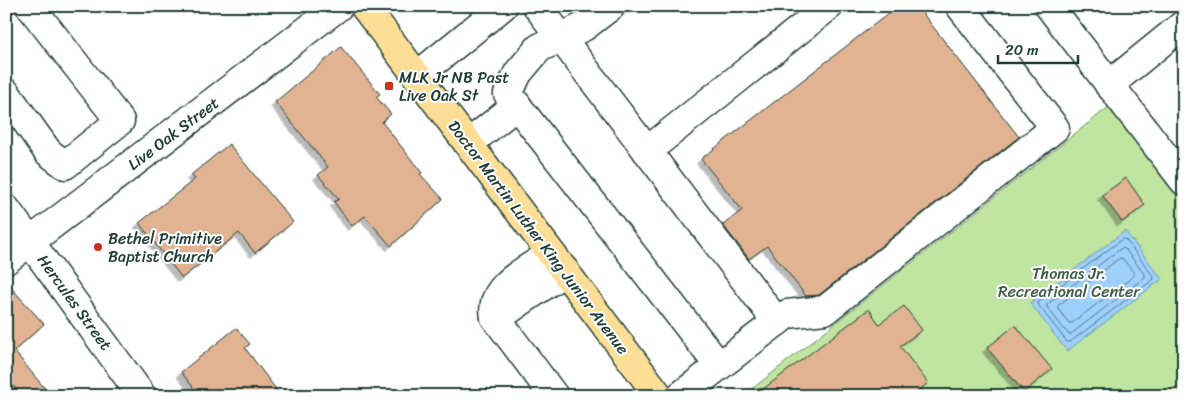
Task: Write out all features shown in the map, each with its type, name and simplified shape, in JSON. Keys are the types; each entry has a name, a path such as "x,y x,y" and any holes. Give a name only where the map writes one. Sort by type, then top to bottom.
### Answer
{"main road":[{"name":"Doctor Martin Luther King Junior Avenue","path":"364,6 659,396"}],"street":[{"name":"Live Oak Street","path":"6,260 339,6"},
{"path":"417,76 503,6"},
{"path":"537,6 777,322"},
{"path":"611,6 585,26 539,48 518,73 508,94 719,366"},
{"path":"647,151 829,6"},
{"path":"680,396 787,314 825,310 1055,128 960,6"},
{"path":"1049,6 1184,181"},
{"path":"6,93 48,152 65,165 120,121 33,8"},
{"path":"1109,85 1184,24"},
{"path":"468,144 517,105"},
{"name":"Hercules Street","path":"6,209 142,396"},
{"path":"554,396 494,317 493,310 497,297 509,281 558,262"}],"green space":[{"name":"Thomas Jr. Recreational Center","path":"1120,98 1184,181 1184,396 743,396"}],"water":[{"path":"1125,231 1162,279 1067,351 1030,303"}],"building":[{"path":"898,6 917,6 1019,137 819,295 806,296 767,246 749,259 723,225 742,210 701,159"},
{"path":"341,47 380,94 376,97 391,114 382,122 422,173 420,174 443,199 391,246 365,216 352,226 334,202 339,199 318,175 328,167 275,102"},
{"path":"229,144 293,222 255,253 239,233 182,278 139,223 195,179 191,175"},
{"path":"1126,178 1145,205 1122,222 1102,195"},
{"path":"6,282 44,324 14,351 51,396 22,396 6,377"},
{"path":"904,306 922,330 900,346 928,383 912,396 754,396 869,309 879,324"},
{"path":"1015,325 1052,369 1024,392 987,348"},
{"path":"236,328 250,344 245,348 281,396 200,396 181,372"}],"place":[{"name":"MLK Jr NB Past Live Oak St","path":"389,86"},
{"name":"Bethel Primitive Baptist Church","path":"98,247"}]}
